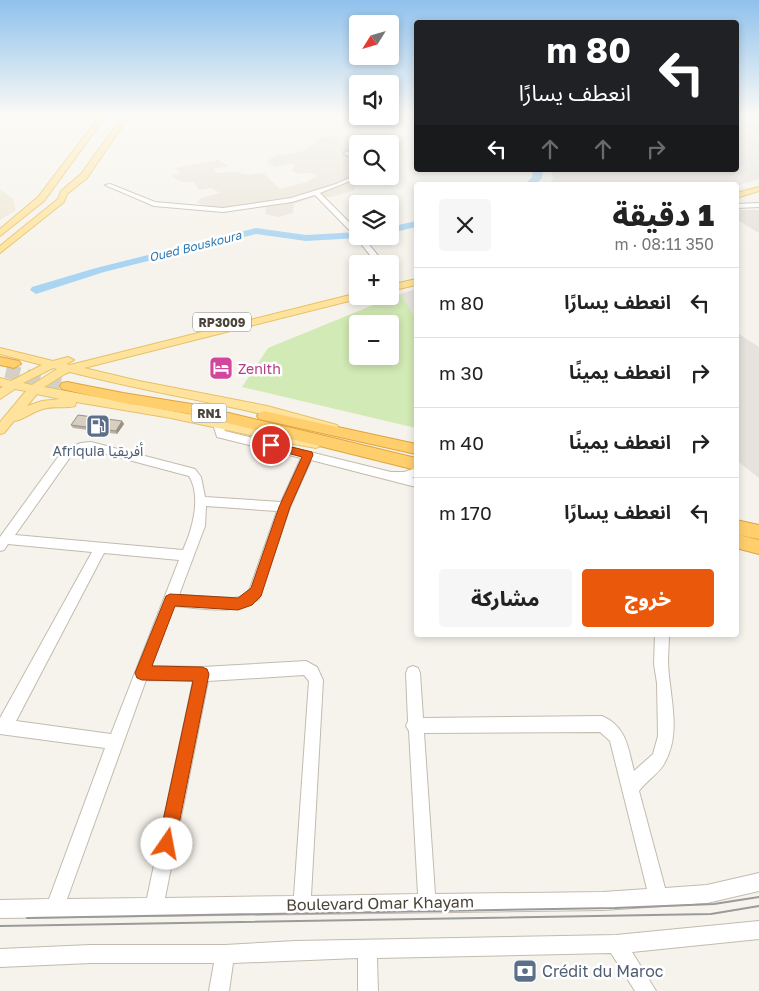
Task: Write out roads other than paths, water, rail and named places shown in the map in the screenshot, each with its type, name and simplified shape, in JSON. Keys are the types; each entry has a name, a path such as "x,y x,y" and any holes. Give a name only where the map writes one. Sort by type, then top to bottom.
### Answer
{"highway":[{"name":"RN1","path":"62,376 123,398 191,409 351,441 414,449"},
{"name":"RN1","path":"351,441 414,463"},
{"path":"739,528 759,532"},
{"path":"739,542 759,547"}],"main road":[{"path":"0,241 43,200 69,162"},
{"path":"14,229 64,193 84,176 94,162"},
{"path":"0,233 41,198 56,180"},
{"path":"739,190 759,184"},
{"path":"739,195 759,189"},
{"path":"0,250 62,200 64,193"},
{"path":"399,280 414,276"},
{"path":"399,282 414,282"},
{"name":"RP3009","path":"87,355 349,292"},
{"name":"RP3009","path":"62,376 157,346 349,298"},
{"path":"131,382 121,376 118,367 120,363 157,346"},
{"path":"0,351 35,371 62,376 131,382 288,413 351,441"},
{"path":"5,373 35,371 87,355"},
{"path":"62,376 87,355"},
{"path":"35,371 62,376"},
{"path":"1,429 35,371"},
{"path":"5,373 25,377 35,371 62,376 100,403"},
{"path":"0,395 5,373"},
{"path":"1,429 22,413 45,403 100,403 171,414 288,439 351,441"}],"street":[{"path":"108,185 154,204 212,210 275,203 317,192 349,180"},
{"path":"317,192 349,226"},
{"path":"739,206 759,205"},
{"path":"366,245 374,255"},
{"path":"218,424 221,434 391,476 404,482 414,483"},
{"path":"3,542 67,453 80,447 91,446 192,472 197,480 201,510 188,556 115,742 66,880 54,908"},
{"path":"170,600 234,604 251,598 256,592 284,507 308,455"},
{"path":"391,476 405,476 414,473"},
{"path":"200,501 284,507"},
{"path":"3,542 188,556"},
{"path":"101,548 3,726 115,742"},
{"path":"630,789 641,775 659,759 666,736 664,683 661,664 662,637"},
{"path":"142,673 202,674 306,668 312,672 316,680 302,904"},
{"path":"413,673 414,726 427,902"},
{"path":"154,907 202,674"},
{"path":"414,726 602,724 610,729 616,738 658,898"},
{"name":"Boulevard Omar Khayam","path":"0,909 603,901 707,894 759,882"},
{"path":"0,958 91,954 225,954 296,950 616,944 759,930"},
{"path":"616,944 646,991"},
{"path":"368,950 368,991"},
{"path":"219,991 225,954"}],"waterway":[{"name":"Oued Bouskoura","path":"533,182 537,178 538,172"},
{"name":"Oued Bouskoura","path":"399,228 414,224"},
{"name":"Oued Bouskoura","path":"36,290 100,270 256,231 306,238 349,236"}],"tunnel":[{"path":"6,371 67,386"}],"tram line":[{"path":"27,918 615,908 714,904 759,897"},
{"path":"0,926 711,914 759,906"}],"place":[{"name":"Zenith","path":"221,368"},
{"name":"Afriquia أفريقيا","path":"98,426"},
{"name":"Crédit du Maroc","path":"525,971"}]}
